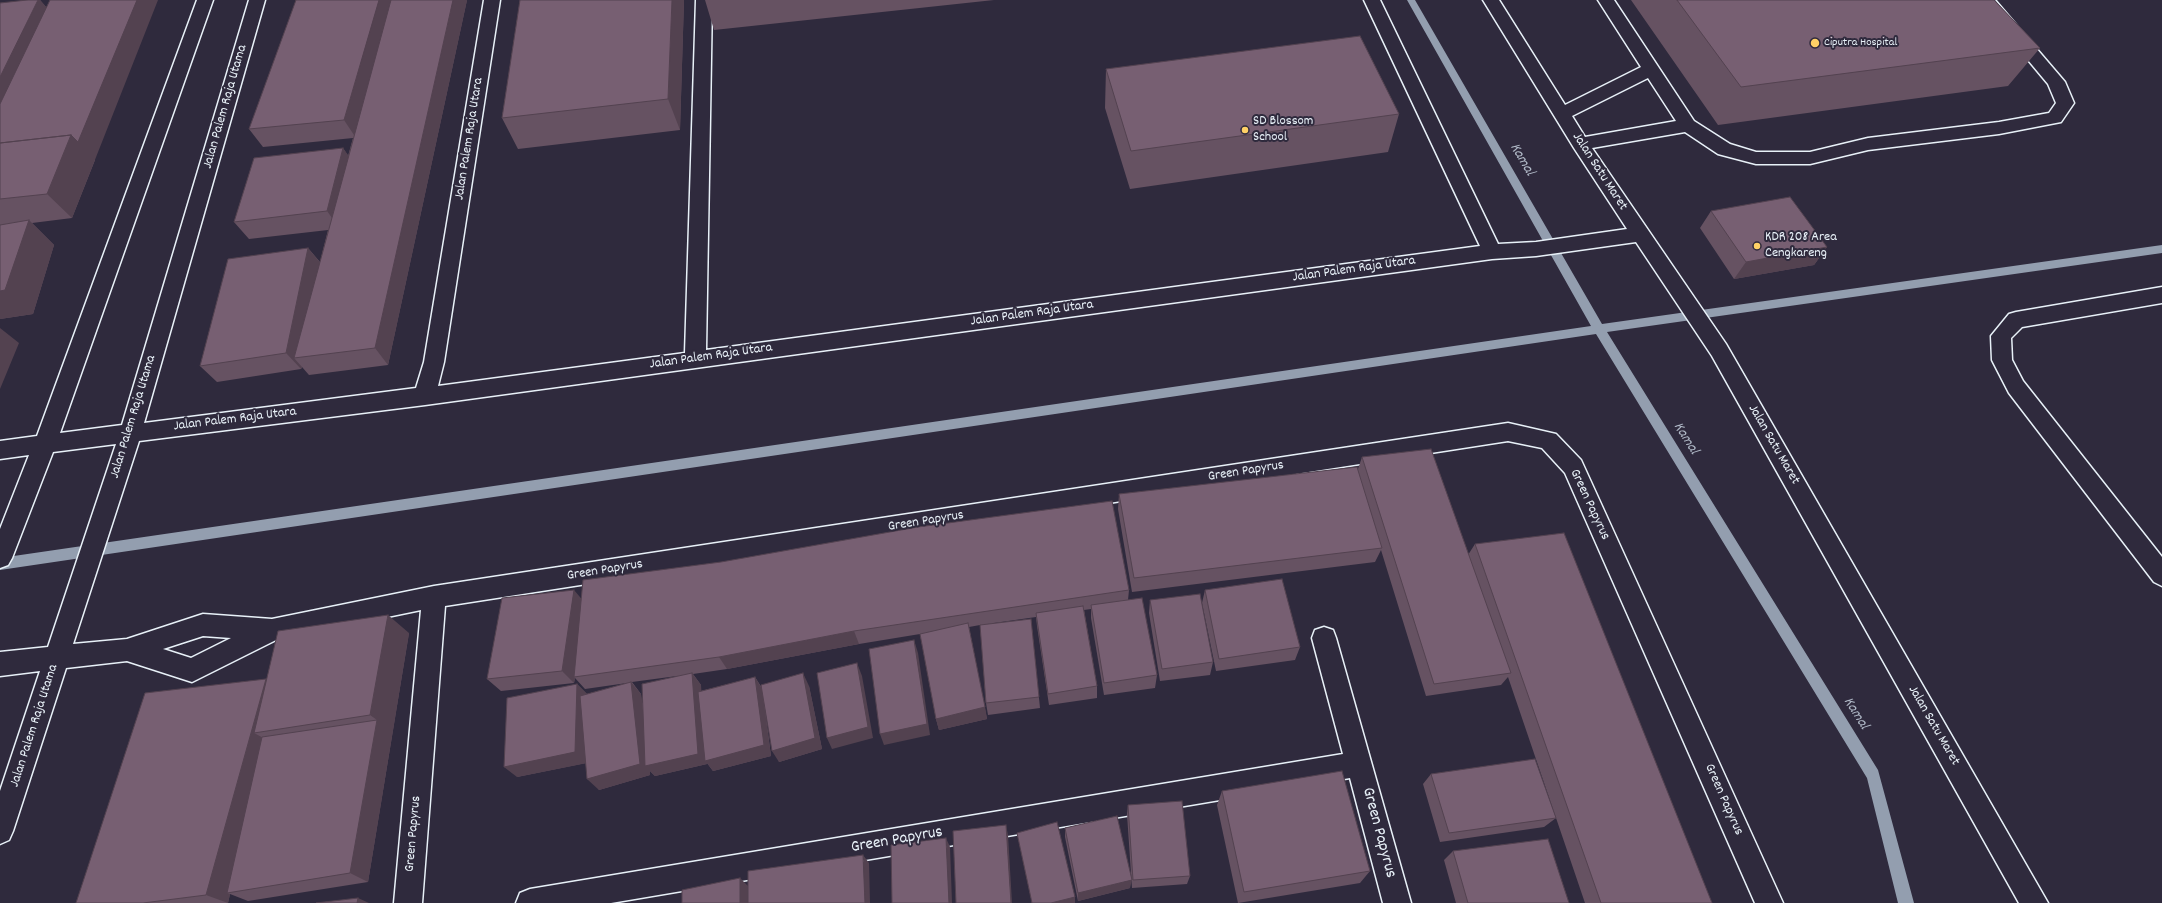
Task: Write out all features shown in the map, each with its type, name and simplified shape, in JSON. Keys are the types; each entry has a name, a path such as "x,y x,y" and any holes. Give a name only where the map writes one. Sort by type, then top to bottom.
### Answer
{"street":[{"path":"0,558 45,444 205,0"},
{"name":"Jalan Palem Raja Utama","path":"0,831 58,658 130,434 257,0"},
{"name":"Jalan Palem Raja Utara","path":"425,396 434,362 492,0"},
{"path":"695,359 704,0"},
{"path":"1372,0 1492,252"},
{"name":"Jalan Satu Maret","path":"1491,0 1580,144 1719,350 2034,903"},
{"path":"1606,0 1688,125 1724,149 1756,158 1810,158 1868,144 2000,128 2055,118 2065,103 2056,82 1986,0"},
{"path":"1562,114 1652,69"},
{"path":"1580,144 1688,125"},
{"name":"Jalan Palem Raja Utara","path":"0,450 425,396 1492,252 1536,249 1640,234"},
{"path":"2162,295 2016,320 2001,336 2002,360 2016,387 2162,575"},
{"name":"Green Papyrus","path":"0,664 127,650 203,625 272,630 434,598 1508,432 1548,440 1574,467 1769,903"},
{"name":"Green Papyrus","path":"408,903 434,598"},
{"name":"Green Papyrus","path":"127,650 192,670 272,630"},
{"name":"Green Papyrus","path":"1324,638 1397,903"},
{"name":"Green Papyrus","path":"530,903 1358,764"}],"building":[{"path":"38,0 0,77 0,3"},
{"path":"50,0 137,0 78,142 71,135 0,143 0,104"},
{"path":"296,0 379,0 344,120 249,129"},
{"path":"391,0 453,0 375,348 294,358"},
{"path":"520,0 672,0 668,99 502,118"},
{"path":"1677,0 1994,0 2040,48 1741,87"},
{"path":"1360,36 1399,114 1131,151 1106,69"},
{"path":"71,135 47,194 0,199 0,143"},
{"path":"343,148 327,211 234,222 254,158"},
{"path":"1790,197 1827,247 1746,262 1711,211"},
{"path":"29,220 5,290 0,291 0,225"},
{"path":"308,248 286,353 200,366 228,259"},
{"path":"1431,449 1511,673 1434,684 1362,457"},
{"path":"1357,467 1382,548 1134,578 1119,494"},
{"path":"1112,501 1129,590 854,631 719,657 574,677 583,580 721,562 918,527"},
{"path":"1564,533 1712,903 1601,903 1475,544"},
{"path":"1282,579 1300,647 1219,659 1205,590"},
{"path":"574,590 562,671 487,679 502,598"},
{"path":"1200,594 1213,662 1162,669 1150,600"},
{"path":"1142,598 1157,675 1104,683 1091,605"},
{"path":"1083,606 1097,686 1048,694 1036,613"},
{"path":"388,615 370,715 254,733 278,631"},
{"path":"1031,619 1039,697 986,703 980,625"},
{"path":"968,623 985,707 936,719 920,634"},
{"path":"914,640 927,724 880,734 869,649"},
{"path":"857,663 868,727 827,738 817,673"},
{"path":"692,673 698,754 645,766 642,684"},
{"path":"803,673 815,738 772,751 761,685"},
{"path":"755,677 764,745 705,761 698,692"},
{"path":"266,679 206,895 143,903 76,903 145,693"},
{"path":"631,682 640,764 587,779 580,696"},
{"path":"577,684 575,752 504,767 507,698"},
{"path":"377,720 350,873 227,893 262,737"},
{"path":"1535,759 1556,818 1449,833 1431,774"},
{"path":"1342,771 1370,871 1244,892 1222,791"},
{"path":"1182,801 1190,876 1133,880 1128,805"},
{"path":"1117,816 1132,880 1078,893 1065,828"},
{"path":"1057,822 1075,897 1051,903 1032,903 1017,833"},
{"path":"1006,825 1011,903 956,903 953,831"},
{"path":"946,838 949,903 892,903 891,845"},
{"path":"1548,839 1569,903 1468,903 1453,851"},
{"path":"863,855 865,903 748,903 748,871"},
{"path":"740,878 740,903 682,903 682,890"},
{"path":"358,898 357,903 316,903"}],"waterway":[{"name":"Kamal","path":"1411,0 1599,329"},
{"path":"1599,329 2162,249"},
{"path":"0,564 1599,329"},
{"name":"Kamal","path":"1599,329 1873,775 1906,903"}],"place":[{"name":"Ciputra Hospital","path":"1815,43"},
{"name":"SD Blossom School","path":"1245,130"},
{"name":"KDR 208 Area Cengkareng","path":"1757,246"}]}
